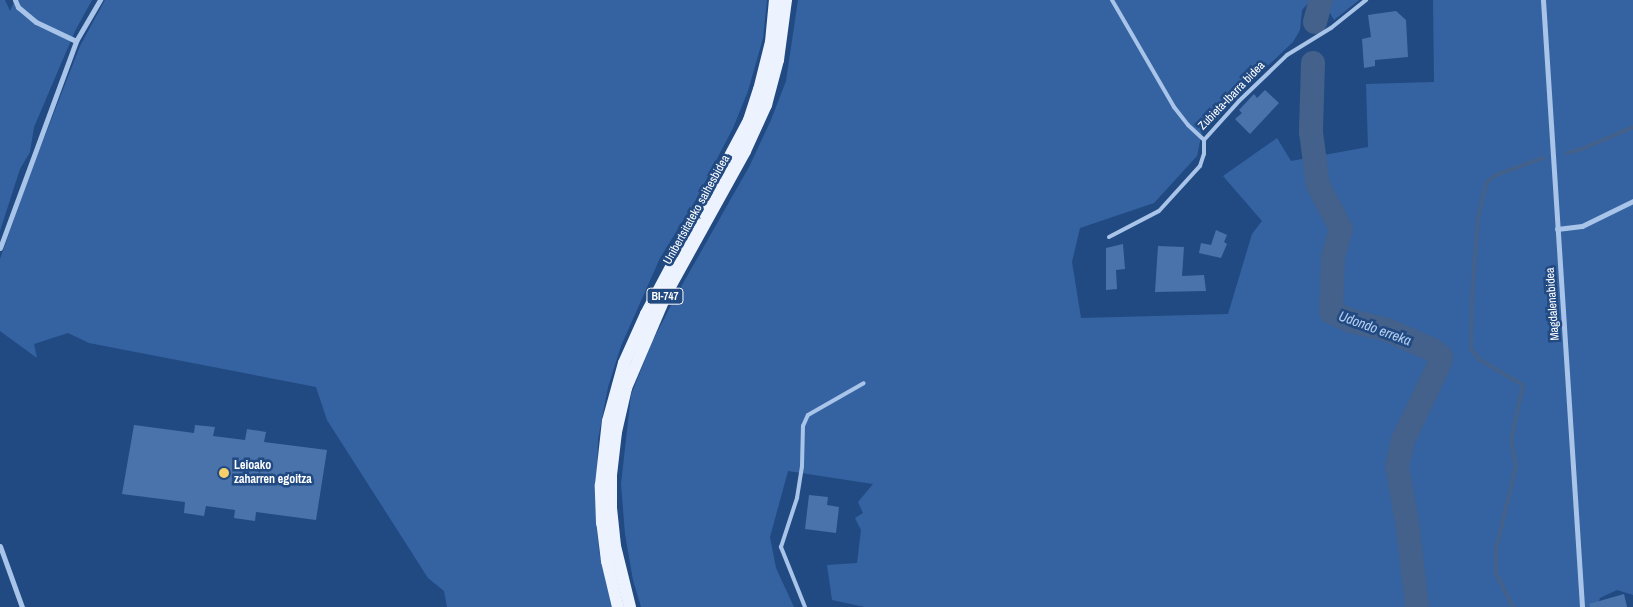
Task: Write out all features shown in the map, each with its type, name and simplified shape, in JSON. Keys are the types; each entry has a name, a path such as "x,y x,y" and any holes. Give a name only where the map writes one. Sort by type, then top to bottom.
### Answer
{"main road":[{"name":"Unibertsitateko saihesbidea","path":"618,607 607,561 602,523 601,485 608,421 624,363 646,314 749,120 771,42 775,0"},
{"name":"Unibertsitateko saihesbidea","path":"630,607 615,546 611,508 616,432 626,388 667,292 732,175 766,105 778,60 786,0"}],"street":[{"path":"15,0 18,7 36,22 76,41"},
{"path":"0,248 76,41 100,0"},
{"name":"Magdalenabidea","path":"1542,0 1582,607"},
{"path":"1558,229 1582,226 1633,201"},
{"path":"0,546 22,607"}],"lane":[{"path":"1112,0 1174,107 1188,126 1204,140"},
{"name":"Zubieta-Ibarra bidea","path":"1109,237 1159,211 1200,166 1204,154 1204,140 1239,100 1287,55 1331,28 1366,0"},
{"path":"805,607 781,547 798,498 802,466 803,426 808,415 864,383"}],"shaded area":[{"path":"0,0 5,0 10,11 15,0 92,0 75,31 34,127 30,152 20,169 0,231"},
{"path":"105,0 767,0 763,38 748,91 733,128 694,203 660,258 621,346 608,387 598,439 596,520 599,551 612,607 447,607 444,591 428,578 327,420 316,387 89,343 68,333 34,344 37,358 0,331 0,259 32,169 80,46"},
{"path":"798,0 1311,0 1302,10 1300,30 1293,42 1203,127 1197,156 1154,203 1080,228 1072,262 1081,318 1228,314 1252,234 1262,221 1223,176 1277,138 1291,161 1368,147 1366,84 1434,82 1433,0 1633,0 1633,595 1617,590 1600,598 1597,607 865,607 832,600 827,565 857,563 861,530 855,518 863,513 858,502 873,484 788,471 770,537 776,568 794,607 641,607 633,580 625,534 621,484 631,395 652,342 749,167 771,120 786,81"},
{"path":"1317,0 1359,0 1334,20 1326,6"}],"building":[{"path":"1396,11 1406,20 1408,57 1375,60 1375,66 1364,68 1362,39 1371,37 1368,15"},
{"path":"1265,90 1279,103 1250,134 1235,119 1242,113 1239,110 1254,94 1257,98"},
{"path":"1216,230 1227,235 1224,242 1227,244 1221,258 1199,253 1201,243 1211,245"},
{"path":"1123,244 1125,269 1116,270 1117,289 1106,290 1106,248"},
{"path":"1158,246 1184,247 1182,276 1204,275 1206,291 1155,292"},
{"name":"Leioako zaharren egoitza","path":"134,425 194,433 195,425 215,427 213,436 245,440 247,429 266,432 264,442 327,450 316,520 256,512 255,521 234,518 235,510 206,506 204,516 184,513 185,502 122,494"},
{"path":"809,495 828,497 827,505 839,507 836,533 805,529"},
{"path":"1624,594 1627,607 1590,607 1589,604"}],"waterway":[{"name":"Udondo erreka","path":"1315,22 1321,0"},
{"name":"Udondo erreka","path":"1313,63 1311,132 1318,185 1341,229 1333,257 1331,312 1351,321 1387,330 1433,350 1441,357 1439,365 1403,440 1397,465 1408,529 1417,607"},
{"path":"1567,153 1582,149 1633,127"},
{"path":"1513,607 1496,574 1496,549 1516,466 1511,440 1523,385 1480,360 1471,349 1472,297 1478,218 1486,183 1496,175 1543,158"}],"place":[{"name":"Leioako zaharren egoitza","path":"224,473"}]}
